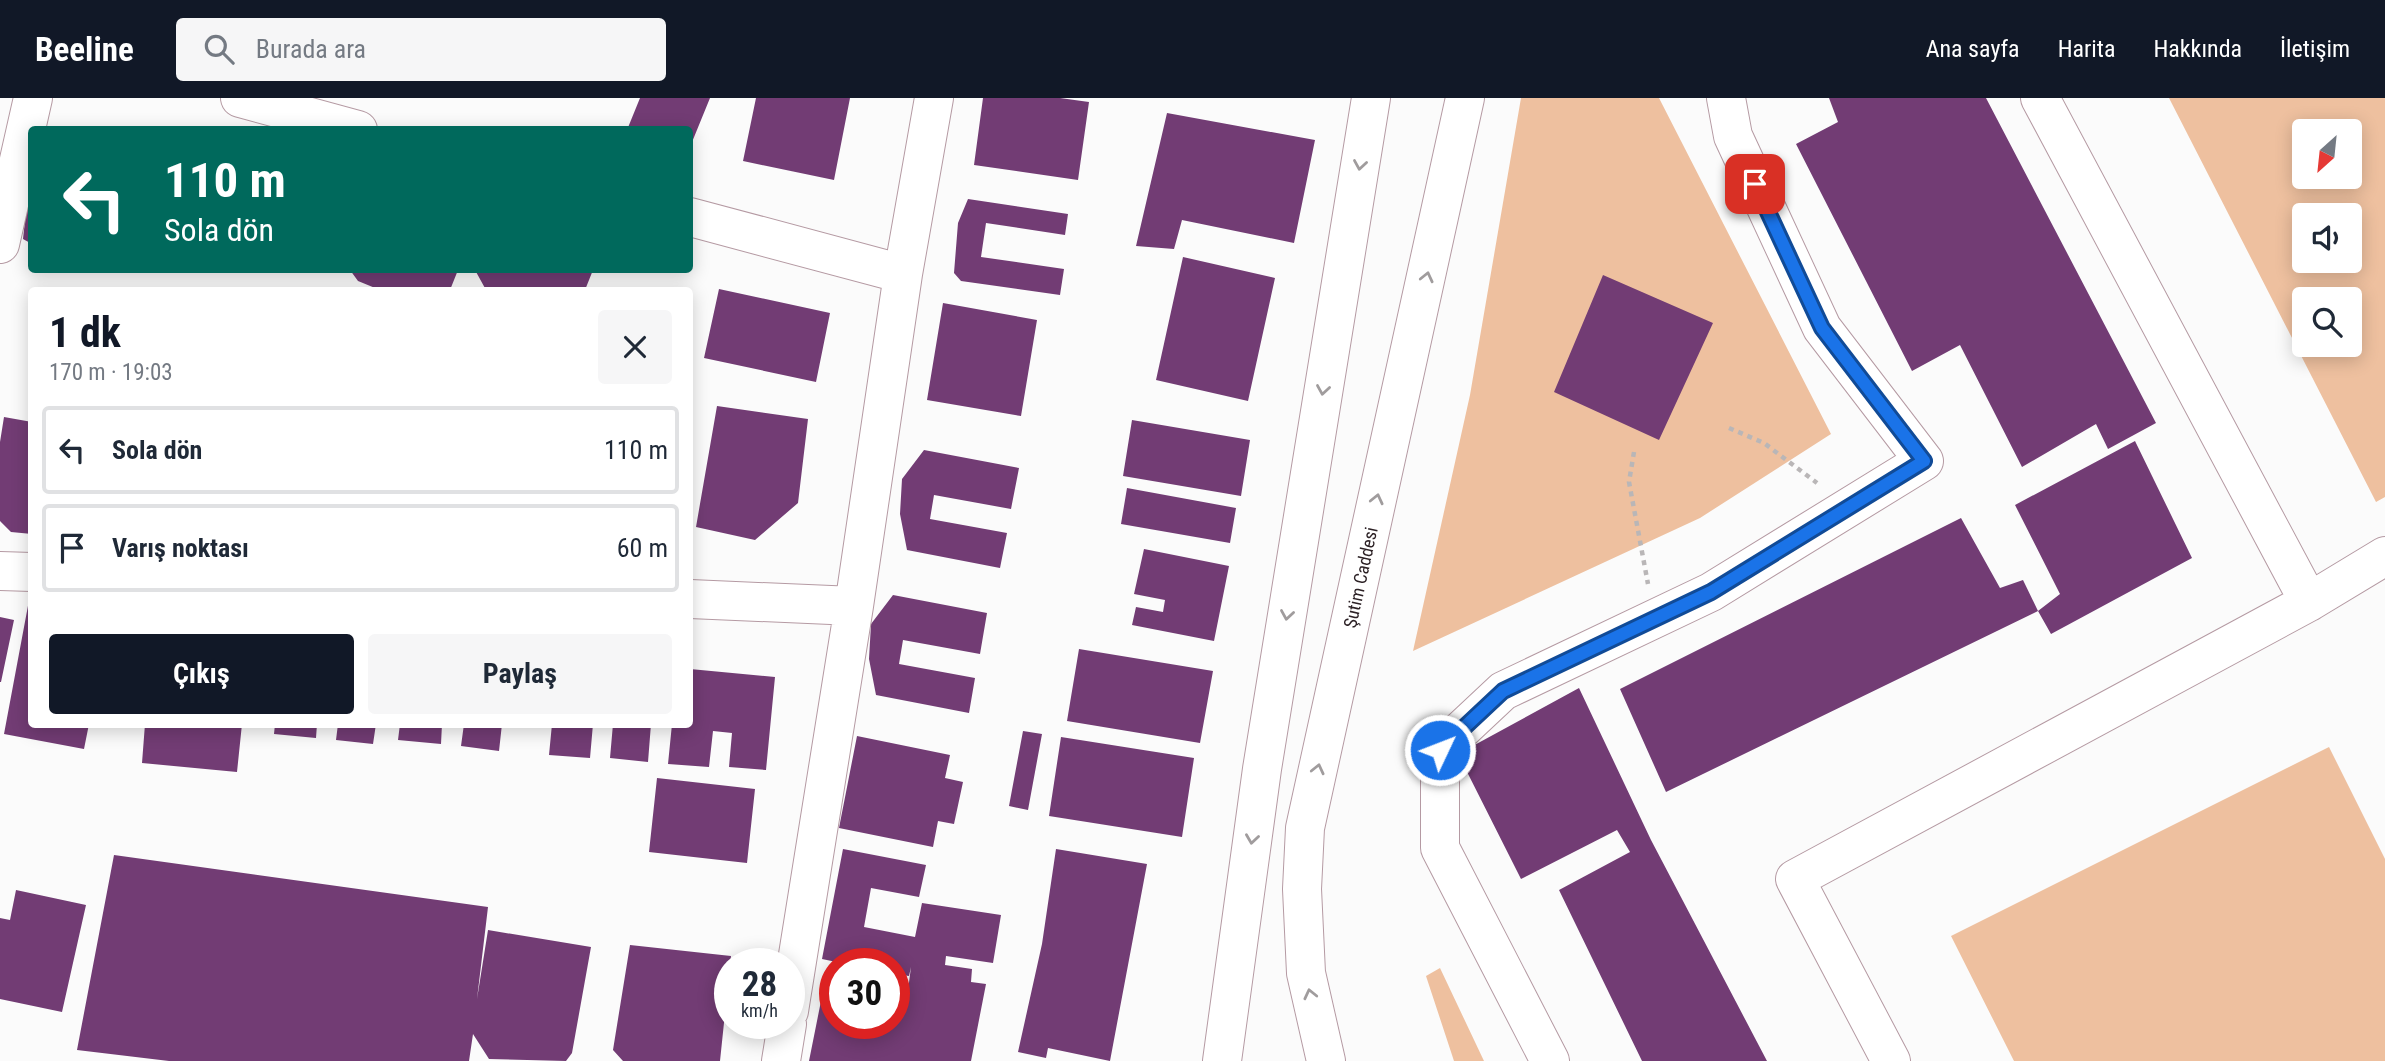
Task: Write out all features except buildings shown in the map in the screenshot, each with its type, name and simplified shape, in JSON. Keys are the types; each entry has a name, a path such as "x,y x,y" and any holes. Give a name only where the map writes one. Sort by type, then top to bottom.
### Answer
{"street":[{"path":"0,244 33,98"},
{"path":"240,98 343,126"},
{"path":"799,948 854,606 903,274 934,98"},
{"path":"1222,1061 1264,755 1371,98"},
{"name":"Şutim Caddesi","path":"1326,1061 1306,972 1302,889 1305,828 1465,98"},
{"path":"1550,1061 1440,848 1440,750 1503,691 1711,592 1924,461 1822,328 1733,136 1726,98"},
{"path":"2040,98 2309,602"},
{"path":"693,218 903,274"},
{"path":"0,570 28,572"},
{"path":"1891,1061 1795,879 2309,602 2380,570"},
{"path":"693,599 854,606"},
{"path":"781,1061 785,1039"}],"path":[{"path":"1729,428 1764,443 1849,507"},
{"path":"1634,452 1629,482 1654,619"}],"shaded area":[{"path":"1521,98 1659,98 1831,434 1700,518 1413,651 1470,395"},
{"path":"2169,98 2385,98 2385,497 2376,502 2302,357 2362,357 2362,287 2292,287 2292,338"},
{"path":"2329,747 2385,859 2385,1061 2014,1061 1951,936"},
{"path":"1440,968 1484,1061 1454,1061 1426,976"}],"route":[{"path":"1440,750 1503,691 1711,592 1924,461 1822,328 1755,184"}]}
